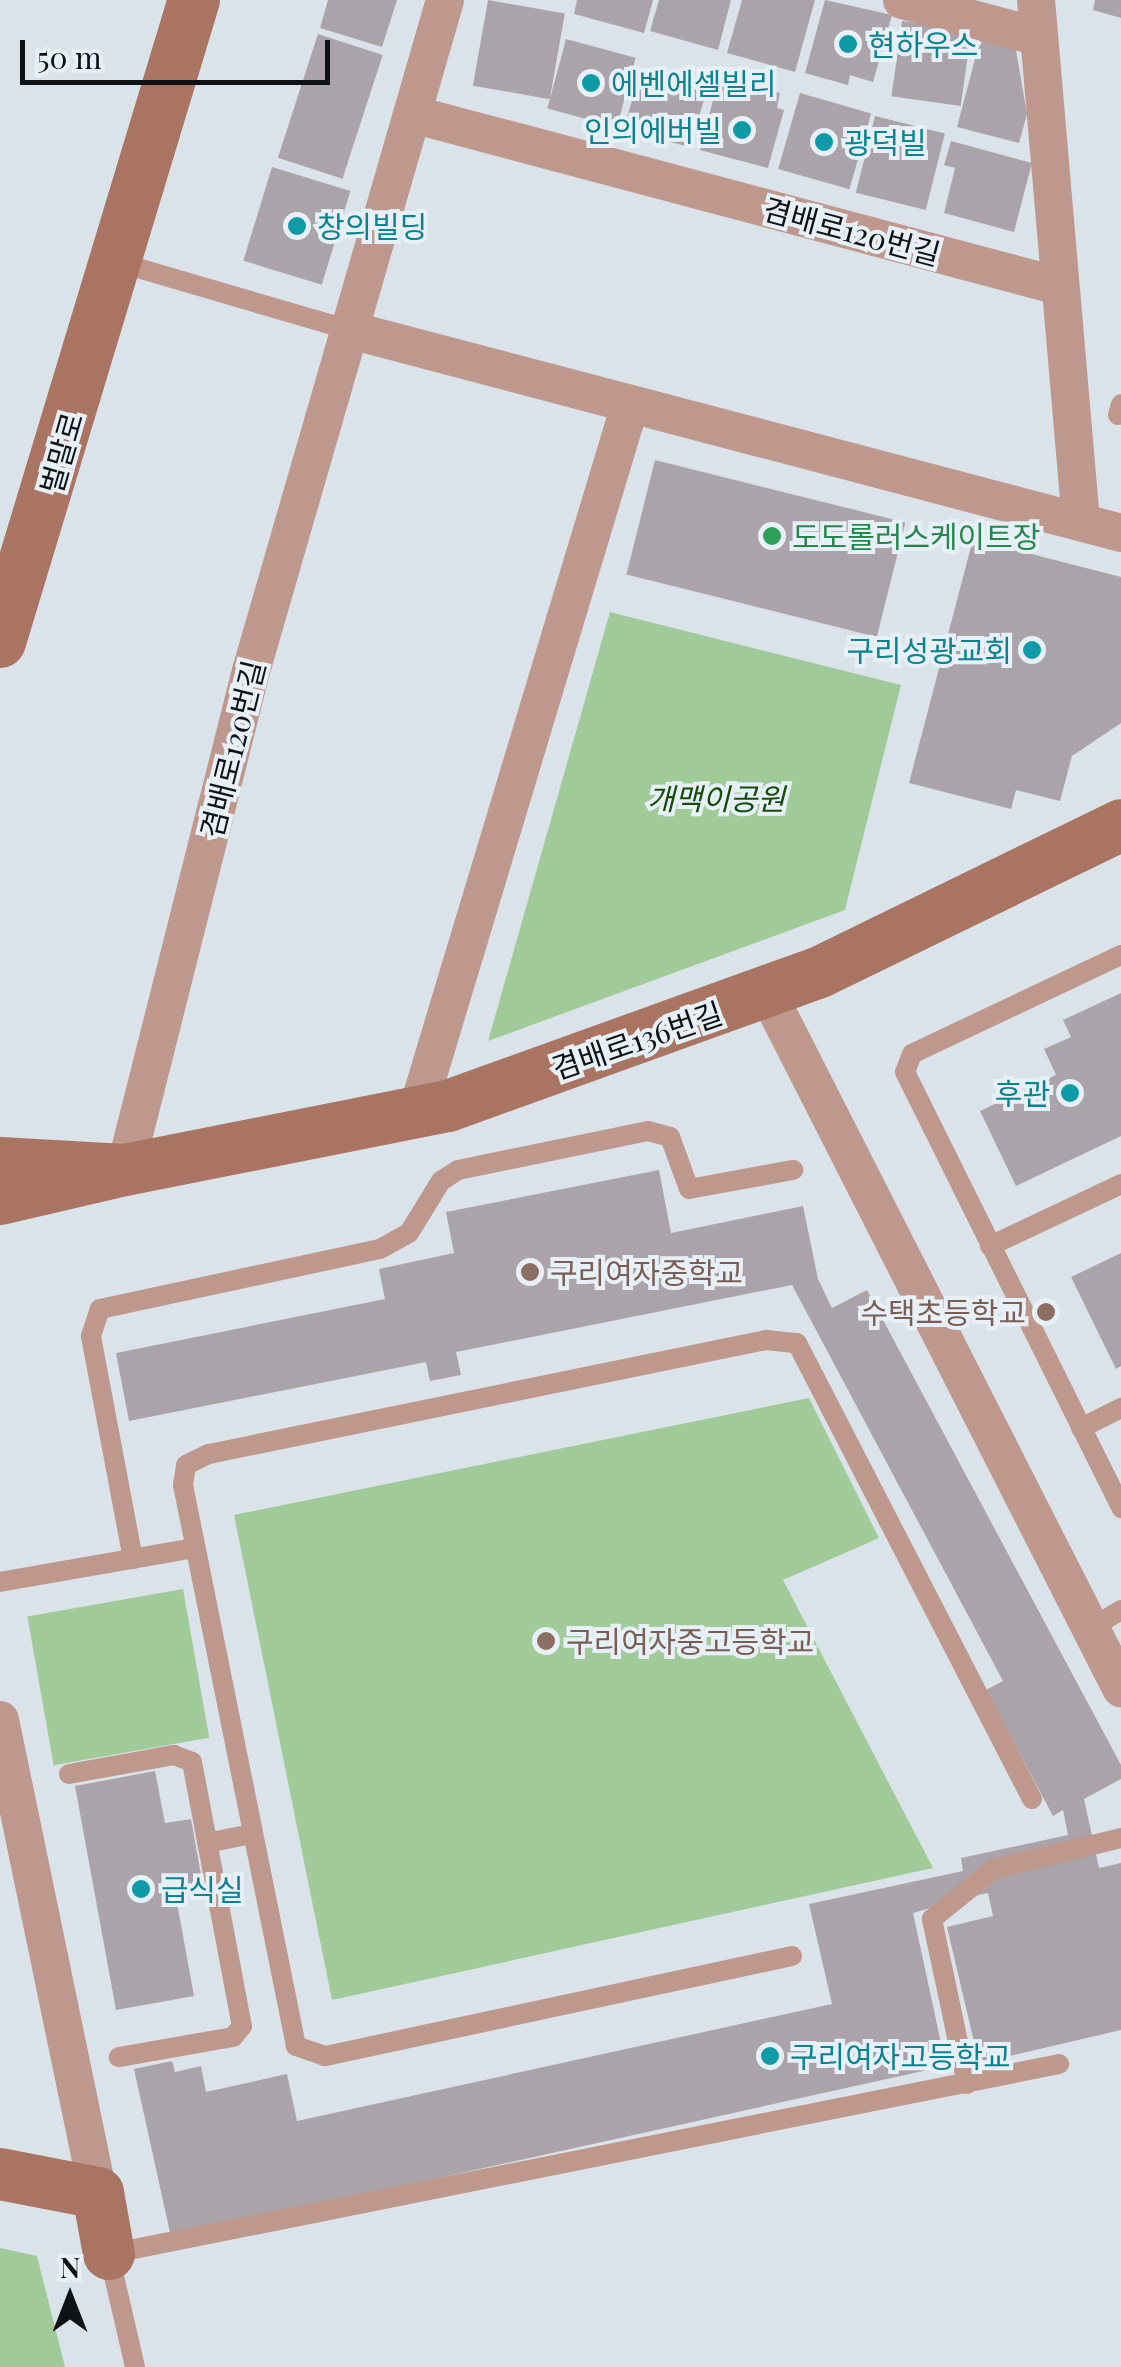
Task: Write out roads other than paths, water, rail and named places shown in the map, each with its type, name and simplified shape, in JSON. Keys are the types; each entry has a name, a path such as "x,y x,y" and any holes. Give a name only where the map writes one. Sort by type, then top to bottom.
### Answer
{"street":[{"name":"벌말로","path":"0,642 16,545 116,262 194,0"},
{"name":"겸배로120번길","path":"125,1170 252,671 445,0"},
{"path":"902,0 1038,18 1081,522"},
{"name":"겸배로120번길","path":"412,114 1059,286"},
{"path":"350,330 1121,532"},
{"path":"416,1115 630,405"},
{"name":"겸배로136번길","path":"125,1170 416,1115 768,994 1121,825"},
{"path":"768,994 1106,1619 1121,1688"},
{"path":"0,1164 125,1170"},
{"path":"0,1200 125,1170"},
{"path":"0,1720 109,2254"},
{"path":"0,2174 98,2193"}],"lane":[{"path":"116,262 350,330"},
{"path":"1121,954 906,1062 908,1081 1121,1508"},
{"path":"133,1558 91,1336 100,1309 380,1249 409,1233 441,1180 458,1170 629,1135 666,1132 689,1190 793,1170"},
{"path":"990,1246 1121,1184"},
{"path":"792,1956 316,2056 296,2046 251,1834 183,1474 201,1456 786,1340 802,1351 1032,1799"},
{"path":"1081,1428 1121,1408"},
{"path":"0,1582 195,1548"},
{"path":"68,1774 188,1757 207,1843 240,2033 119,2056"},
{"path":"207,1843 251,1834"},
{"path":"966,2084 932,1920 994,1869 1121,1838"},
{"path":"134,2367 109,2254 1059,2064"}],"place":[{"name":"현하우스","path":"848,44"},
{"name":"에벤에셀빌리","path":"591,83"},
{"name":"인의에버빌","path":"742,130"},
{"name":"광덕빌","path":"824,142"},
{"name":"창의빌딩","path":"297,226"},
{"name":"도도롤러스케이트장","path":"772,536"},
{"name":"구리성광교회","path":"1032,650"},
{"name":"후관","path":"1070,1093"},
{"name":"구리여자중학교","path":"530,1272"},
{"name":"수택초등학교","path":"1046,1312"},
{"name":"구리여자중고등학교","path":"546,1641"},
{"name":"급식실","path":"141,1889"},
{"name":"구리여자고등학교","path":"770,2056"}],"park label":[{"name":"개맥이공원","path":"716,798"}]}
